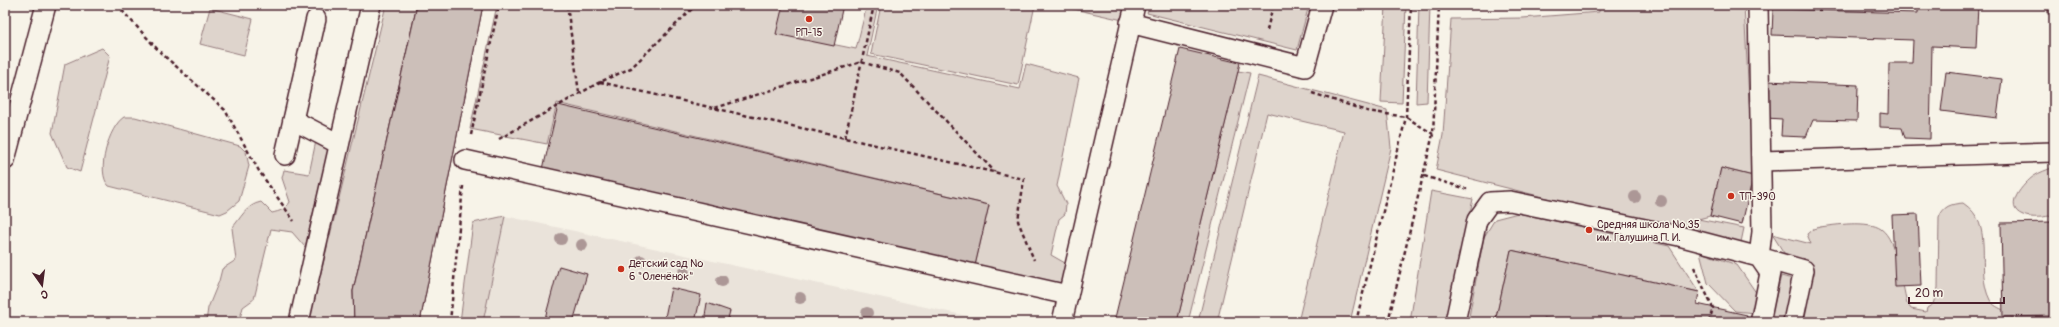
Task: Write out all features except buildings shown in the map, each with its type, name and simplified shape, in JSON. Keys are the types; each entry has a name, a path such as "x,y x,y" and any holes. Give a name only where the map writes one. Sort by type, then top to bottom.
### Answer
{"lane":[{"path":"5,160 46,5"},
{"path":"299,322 371,5"},
{"path":"1062,322 1135,5"},
{"path":"1130,23 1306,67 1322,5"},
{"path":"1758,5 1762,161 1762,232 1758,257 1770,273 1761,318 1763,322"},
{"path":"285,155 316,19"},
{"path":"293,120 340,144"},
{"path":"1762,161 2054,152"},
{"path":"465,160 1047,290 1068,296"},
{"path":"1456,322 1477,220 1490,202 1510,201 1679,236 1804,270 1793,322"}],"path":[{"path":"118,5 160,52 226,110 260,171 315,251"},
{"path":"567,5 579,94"},
{"path":"465,160 600,82 631,68 696,5"},
{"path":"845,138 874,5"},
{"path":"1265,34 1273,5"},
{"path":"1356,322 1406,117 1411,5"},
{"path":"1388,322 1434,134 1439,5"},
{"path":"1281,61 1298,88 1367,111 1406,117 1434,134"},
{"path":"714,108 861,62 900,73 995,172"},
{"path":"600,82 1024,179 1018,221 1047,290"},
{"path":"1424,176 1478,193 1490,202"},
{"path":"1679,236 1713,308 1709,322"}],"shaded area":[{"path":"386,5 426,5 353,322 309,322"},
{"path":"497,5 783,5 778,30 787,35 856,49 867,5 878,5 867,56 1020,89 1026,64 1079,78 1057,186 1066,204 1065,214 1059,219 1051,255 1065,263 1068,270 1061,290 974,270 989,205 557,103 547,144 470,129"},
{"path":"881,5 1035,5 1018,85 871,54"},
{"path":"1056,5 1126,5 1123,20"},
{"path":"1150,5 1309,5 1297,50 1147,13"},
{"path":"1386,5 1406,5 1402,103 1381,102"},
{"path":"1419,5 1430,5 1427,102 1416,103"},
{"path":"1599,5 1744,5 1753,176 1721,168 1710,216 1698,219 1744,228 1740,247 1436,170 1443,135 1451,19 1523,18 1599,12"},
{"path":"210,8 253,19 244,55 200,44"},
{"path":"102,48 110,56 80,172 67,167 52,133 65,64"},
{"path":"1238,71 1250,73 1188,322 1177,322"},
{"path":"1258,76 1387,110 1391,148 1350,322 1298,322 1344,131 1267,113 1217,322 1198,322"},
{"path":"124,117 135,117 240,146 246,152 249,166 239,201 227,211 220,214 109,186 105,180 103,171 106,150 113,130 118,122"},
{"path":"317,136 331,139 305,247 292,232 271,229 254,299 243,307 239,322 206,322 208,308 219,281 222,269 236,260 232,228 244,212 251,206 261,202 272,213 280,211 286,207 290,202 282,178 284,170 309,174"},
{"path":"2054,167 2054,215 2030,217 2017,211 2014,207 2015,201 2017,195 2025,184 2034,176"},
{"path":"1431,191 1473,199 1446,322 1410,322"},
{"path":"1963,203 1973,212 1979,223 1982,235 1984,275 1986,288 1991,302 2014,319 2034,321 2054,318 2054,322 1801,322 1813,267 1784,253 1772,234 1811,244 1807,234 1813,229 1820,227 1842,224 1860,224 1875,226 1881,229 1887,235 1895,252 1907,303 1911,309 1926,312 1927,308 1933,304 1938,288 1939,218 1948,206"},
{"path":"1518,213 1669,246 1699,292 1511,250 1495,322 1468,322 1484,237 1495,219"},
{"name":"Детский сад № 6 \"Оленёнок\"","path":"505,216 990,321 483,322"},
{"path":"505,216 483,322 460,322 473,223"},
{"path":"1700,252 1737,265 1757,294 1755,313 1735,311 1708,283"},
{"path":"1781,276 1796,280 1785,322 1770,320"}],"place":[{"name":"РП-15","path":"809,19"},
{"name":"ТП-390","path":"1731,196"},
{"name":"Средняя школа № 35 им. Галушина П. И.","path":"1589,230"},
{"name":"Детский сад № 6 \"Оленёнок\"","path":"621,269"}]}
